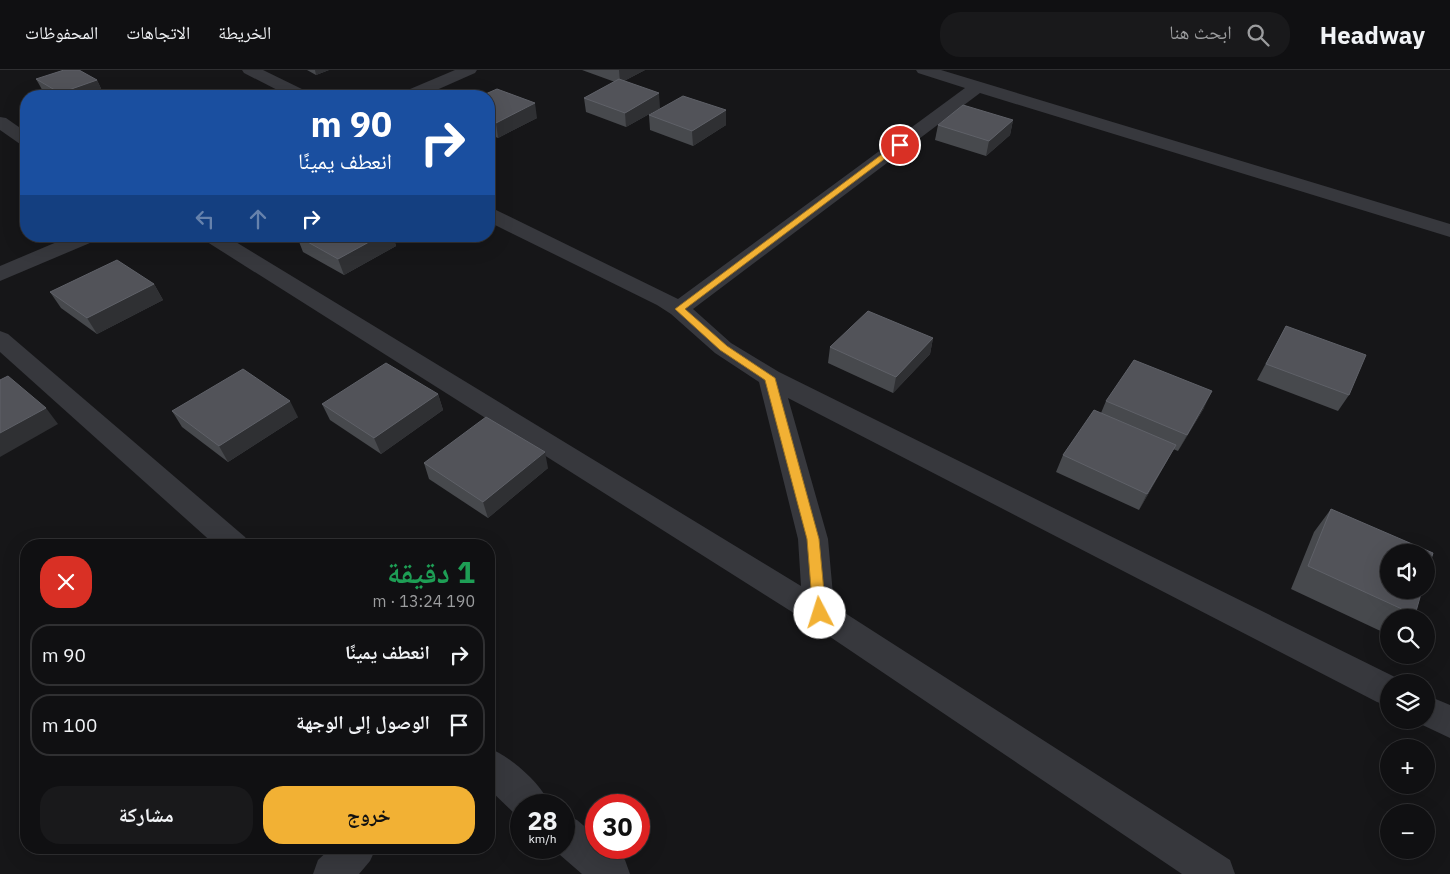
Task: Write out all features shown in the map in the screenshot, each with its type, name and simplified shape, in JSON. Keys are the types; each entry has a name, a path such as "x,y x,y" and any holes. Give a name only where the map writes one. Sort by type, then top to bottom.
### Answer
{"street":[{"path":"250,70 290,90"},
{"path":"423,90 469,70"},
{"path":"924,70 1450,231"},
{"path":"679,309 978,86"},
{"path":"0,122 20,136"},
{"path":"495,217 665,300 679,309 723,348 770,378 1380,687"},
{"path":"0,274 76,242"},
{"path":"221,242 820,613 1216,874"},
{"path":"0,338 228,539"},
{"path":"770,378 813,539 820,613"},
{"path":"1435,714 1450,722"},
{"path":"495,771 520,794"},
{"path":"575,843 611,874"},
{"path":"332,874 351,854"}],"building":[{"path":"64,70 79,70 97,80 69,90 55,90 36,79"},
{"path":"619,79 659,93 625,113 584,98"},
{"path":"497,89 535,103 496,123 495,90"},
{"path":"683,96 726,110 692,131 649,115"},
{"path":"963,105 1013,120 989,141 938,125"},
{"path":"308,242 369,242 338,259"},
{"path":"117,260 154,284 87,318 50,292"},
{"path":"868,311 933,338 896,377 830,347"},
{"path":"1286,326 1366,355 1349,395 1266,364"},
{"path":"1134,360 1212,391 1187,435 1106,401"},
{"path":"386,363 438,394 374,438 322,404"},
{"path":"243,369 290,401 219,446 172,411"},
{"path":"8,376 46,408 0,433 0,380"},
{"path":"1094,410 1176,445 1147,494 1063,455"},
{"path":"486,417 545,452 483,502 424,463"},
{"path":"1331,509 1412,544 1380,544 1380,599 1308,566"},
{"path":"1380,599 1419,599 1417,609 1402,609"}],"route":[{"path":"820,613 813,539 770,378 723,348 679,309 900,145"}]}
